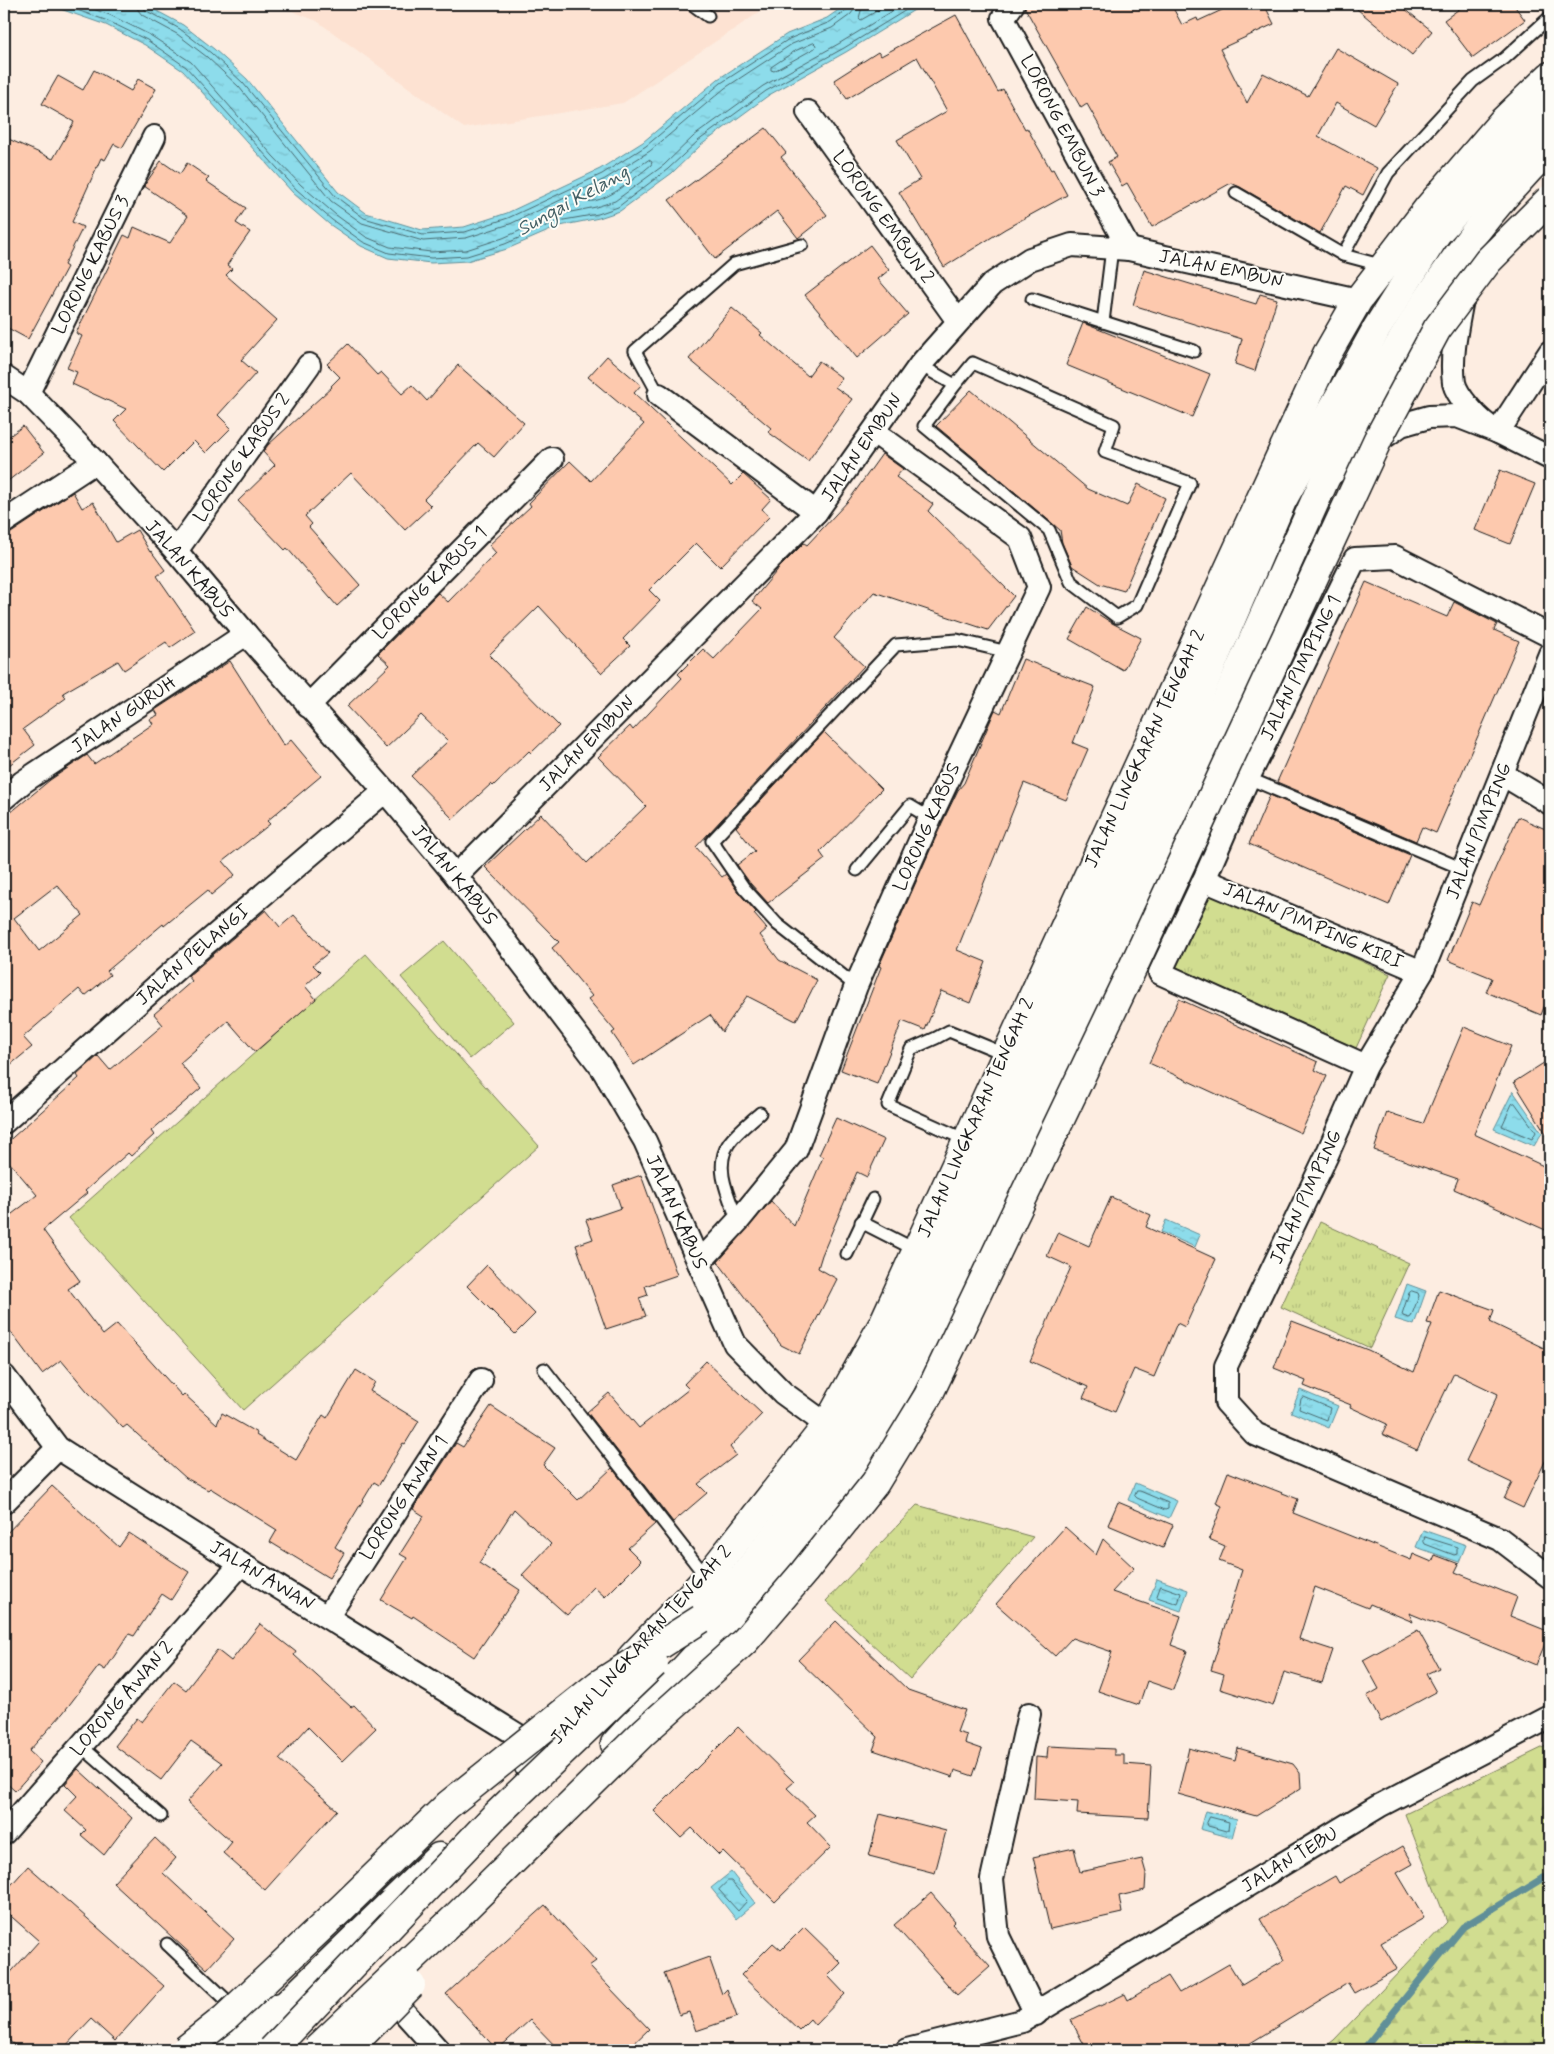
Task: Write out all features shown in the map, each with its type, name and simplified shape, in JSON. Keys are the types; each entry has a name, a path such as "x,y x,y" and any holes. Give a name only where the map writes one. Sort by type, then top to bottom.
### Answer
{"highway":[{"name":"JALAN LINGKARAN TENGAH 2","path":"243,2050 285,2006 544,1752 707,1578 827,1424 883,1324 1326,354 1358,300 1430,206 1502,122 1550,76"},
{"path":"272,2050 494,1817 742,1578 787,1520 858,1420 895,1351 1020,1090 1172,757 1282,501 1377,328 1437,233 1528,133 1550,112"},
{"path":"310,2047 591,1770 671,1684 758,1589 865,1448 925,1340 1152,866 1325,479 1360,412 1419,311 1480,225 1515,184 1550,148"},
{"path":"310,2047 456,1917 644,1732 745,1641 804,1572 874,1483 932,1387 1135,963 1378,439 1437,329 1488,261 1550,199"},
{"path":"185,2050 231,2013 448,1805 599,1684 701,1619"},
{"path":"347,2050 426,1970 456,1917"},
{"path":"205,2050 247,2019 285,2006"}],"street":[{"name":"LORONG EMBUN 3","path":"1013,4 1004,18 1121,249"},
{"name":"LORONG EMBUN 2","path":"808,112 958,321"},
{"name":"LORONG KABUS 3","path":"28,393 154,137"},
{"path":"1480,225 1463,294 1454,346 1454,384 1466,404 1478,418 1498,432"},
{"name":"JALAN EMBUN","path":"456,876 816,512 920,365 992,284 1030,259 1072,246 1121,249 1358,300"},
{"path":"1498,432 1550,352"},
{"name":"LORONG KABUS 2","path":"176,552 309,365"},
{"name":"JALAN KABUS","path":"4,377 28,393 95,462 176,552 308,706 385,791 456,876 602,1068 644,1141 735,1344 784,1392 827,1424"},
{"path":"658,395 816,512"},
{"path":"1325,479 1401,425 1429,417 1457,416 1498,432 1550,458"},
{"name":"LORONG KABUS","path":"699,1264 738,1221 796,1150 856,986 930,818 1038,587 1020,538 874,432"},
{"name":"LORONG KABUS 1","path":"308,706 552,459"},
{"path":"4,522 95,462"},
{"name":"JALAN PIMPING 1","path":"1366,1066 1160,973 1204,880 1248,778 1355,559 1395,557 1550,636"},
{"name":"JALAN GURUH","path":"4,798 23,782 246,634"},
{"name":"JALAN PIMPING","path":"1550,654 1422,972 1366,1066 1326,1157 1226,1366 1226,1402 1255,1434 1500,1539 1550,1577"},
{"path":"1502,774 1550,803"},
{"name":"JALAN PELANGI","path":"4,1122 184,962 385,791"},
{"name":"JALAN PIMPING KIRI","path":"1204,880 1422,972"},
{"name":"JALAN AWAN","path":"4,1376 58,1448 544,1752"},
{"name":"LORONG AWAN 1","path":"328,1616 481,1380"},
{"path":"4,1502 58,1448"},
{"name":"LORONG AWAN 2","path":"4,1833 241,1564"},
{"path":"1029,1714 992,1879 998,1936 1036,2014"},
{"name":"JALAN TEBU","path":"907,2050 1022,2021 1036,2014 1379,1806 1550,1717"},
{"path":"376,1980 438,2050"}],"lane":[{"path":"692,4 708,16"},
{"path":"1343,255 1388,173 1473,81 1505,58 1550,17"},
{"path":"1236,193 1343,255 1384,266"},
{"path":"658,395 635,352 734,264 802,245"},
{"path":"1103,322 1121,249"},
{"path":"1032,299 1194,351"},
{"path":"973,363 1114,425 1105,452 1190,483 1138,605 1117,617 1072,582 1049,530 924,426 955,385 973,363"},
{"path":"920,365 955,385"},
{"path":"856,986 777,924 744,888 712,841 896,646 957,640 1008,652"},
{"path":"1248,778 1463,869"},
{"path":"857,870 910,806 930,818"},
{"path":"966,1140 888,1105 911,1049 948,1031 1005,1054"},
{"path":"738,1221 724,1184 723,1160 729,1143 760,1113"},
{"path":"847,1254 873,1199"},
{"path":"861,1222 916,1250"},
{"path":"544,1369 707,1578"},
{"path":"81,1746 161,1816"},
{"path":"167,1944 247,2019"}],"shaded area":[{"path":"274,4 772,4 623,103 464,128 317,21"}],"green space":[{"path":"1208,892 1390,974 1356,1048 1174,966"},
{"path":"444,941 514,1022 470,1059 401,977"},
{"path":"366,954 539,1146 243,1410 69,1218"},
{"path":"1320,1222 1409,1263 1370,1348 1281,1307"},
{"path":"917,1505 1033,1537 910,1679 826,1601"},
{"path":"1550,1744 1550,2050 1321,2050 1334,2040 1447,1922 1405,1814"}],"water":[{"name":"Sungai Kelang","path":"46,4 144,4 183,25 214,49 247,79 338,192 366,213 422,230 464,227 507,213 600,169 643,142 718,79 787,34 827,18 847,4 924,4 846,52 769,95 701,145 672,173 620,211 599,218 560,226 507,249 467,261 431,263 388,258 361,246 329,224 293,193 183,71 145,45 106,25"},
{"path":"1513,1091 1542,1133 1534,1146 1494,1129"},
{"path":"1166,1220 1200,1235 1195,1247 1161,1232"},
{"path":"1407,1284 1426,1291 1414,1325 1395,1319"},
{"path":"1300,1390 1338,1406 1329,1428 1291,1412"},
{"path":"1135,1483 1177,1501 1169,1518 1128,1500"},
{"path":"1423,1530 1466,1545 1459,1562 1416,1547"},
{"path":"1157,1579 1188,1590 1181,1611 1149,1600"},
{"path":"1205,1811 1237,1819 1232,1838 1200,1829"},
{"path":"731,1872 755,1903 736,1919 711,1888"}],"building":[{"path":"1026,4 1171,4 1182,25 1197,18 1198,21 1235,4 1264,4 1274,24 1220,49 1247,103 1263,73 1308,96 1336,48 1398,84 1374,125 1336,103 1318,136 1377,168 1363,195 1346,186 1320,233 1231,183 1152,227 1127,183 1122,186 1108,162 1117,157 1087,104 1081,108 1025,8"},
{"path":"1351,4 1399,4 1432,31 1412,55"},
{"path":"1466,4 1513,4 1525,20 1473,58 1444,20"},
{"path":"956,15 998,92 1003,89 1025,129 1027,128 1067,195 1005,229 944,267 899,192 920,179 897,140 947,111 917,57 847,99 834,80 878,52 881,56"},
{"path":"94,70 131,91 138,79 156,89 122,148 114,144 105,160 101,158 72,222 83,227 64,265 67,267 28,339 4,326 4,137 53,159 74,122 42,104 58,76 83,90"},
{"path":"766,128 786,153 781,157 827,215 798,238 777,211 715,259 669,200"},
{"path":"161,161 180,174 187,163 209,178 206,181 246,208 236,223 250,232 227,265 232,269 226,275 277,320 241,360 256,373 218,415 231,428 206,453 194,441 163,472 114,421 126,409 72,384 77,372 67,368 82,336 76,333 124,235 130,238 134,227 170,243 188,216 144,186"},
{"path":"870,245 889,270 878,279 908,314 857,358 805,295"},
{"path":"1144,270 1256,304 1260,294 1277,299 1255,371 1235,364 1242,339 1133,305"},
{"path":"732,308 808,376 819,361 842,378 835,387 852,399 808,461 768,432 771,428 689,359"},
{"path":"1083,323 1210,374 1192,417 1066,365"},
{"path":"348,344 377,375 381,372 402,394 412,385 427,401 458,365 524,423 494,457 478,443 424,499 431,506 405,530 351,473 305,516 312,524 309,527 360,585 337,606 287,548 285,550 238,501 275,465 263,452 268,445 332,387 340,377 327,364"},
{"path":"607,356 641,385 634,393 732,485 743,474 771,499 762,509 769,517 720,567 696,543 649,590 660,601 623,639 630,646 601,673 539,606 489,655 559,726 531,753 529,751 493,786 491,784 453,819 411,776 448,741 421,715 386,748 347,706 390,665 378,654 438,593 448,602 496,553 489,545 531,506 529,503 570,461 591,481 644,424 588,377"},
{"path":"971,390 1088,489 1127,506 1138,484 1165,498 1124,591 1100,584 1072,566 1062,543 1060,530 936,426"},
{"path":"23,426 44,453 4,484 4,440"},
{"path":"882,454 903,469 896,477 933,504 928,511 1014,596 988,630 874,592 834,638 864,666 696,847 722,877 726,874 738,892 756,912 754,914 767,929 760,935 779,960 817,980 796,1021 747,996 722,1032 710,1015 634,1065 612,1033 615,1031 588,999 592,996 552,948 559,942 485,867 541,814 587,863 646,806 598,757 630,726 633,730 682,678 678,674 703,649 714,659 762,609 752,601 780,567 804,543 807,545 849,500"},
{"path":"1500,470 1535,484 1510,544 1475,530"},
{"path":"73,492 82,508 93,502 116,542 137,530 150,552 165,570 157,576 195,631 170,648 166,642 124,670 118,661 63,693 66,698 23,729 35,745 4,769 4,535 11,533"},
{"path":"1366,582 1447,617 1454,602 1497,624 1494,630 1519,641 1436,833 1422,827 1416,841 1277,782"},
{"path":"1087,607 1141,638 1123,670 1069,639"},
{"path":"1023,659 1095,687 1073,743 1088,749 1066,800 1024,783 957,950 986,962 970,1003 941,991 925,1030 902,1021 877,1084 841,1070 881,967 879,966 942,823 958,790 964,783 995,710 1001,713"},
{"path":"230,661 284,746 291,740 321,776 267,821 270,824 223,861 235,875 211,895 208,890 164,926 163,924 107,971 110,975 85,996 79,989 23,1037 32,1047 4,1070 4,818 50,780 87,755 94,764 153,724 150,719 158,715 155,710","holes":["57,885 83,915 39,951 14,918"]},
{"path":"824,732 882,789 820,852 825,859 768,903 737,865 755,851 736,827"},
{"path":"1270,795 1410,855 1389,905 1249,844"},
{"path":"1518,817 1550,831 1550,992 1541,1015 1486,992 1492,978 1448,960 1472,902 1479,905"},
{"path":"266,910 280,927 294,915 328,953 313,965 320,972 305,986 316,999 255,1052 228,1021 180,1063 201,1088 151,1131 154,1135 131,1156 128,1153 85,1191 87,1193 43,1230 80,1281 68,1289 103,1335 117,1324 182,1396 184,1394 217,1424 222,1413 257,1433 256,1435 296,1460 323,1415 327,1418 356,1370 375,1382 370,1391 419,1421 405,1444 403,1443 379,1485 374,1482 335,1547 344,1553 329,1578 270,1542 277,1530 210,1488 208,1490 186,1478 127,1425 123,1428 87,1391 61,1360 42,1374 4,1323 4,1220 37,1195 4,1156 4,1145 79,1078 77,1075 98,1056 110,1070 163,1025 154,1014 192,981 188,976"},
{"path":"1179,999 1318,1062 1315,1070 1327,1076 1301,1133 1149,1063"},
{"path":"1464,1027 1511,1046 1474,1134 1550,1169 1550,1232 1454,1189 1458,1179 1374,1150 1387,1112 1423,1124"},
{"path":"1550,1059 1550,1140 1514,1082"},
{"path":"836,1118 884,1140 867,1177 857,1172 822,1255 818,1268 837,1279 799,1354 781,1345 718,1262 771,1201 794,1226 823,1157 819,1155"},
{"path":"641,1175 677,1275 645,1286 648,1295 639,1298 646,1316 606,1329 576,1245 593,1239 586,1220 621,1208 613,1185"},
{"path":"1111,1197 1151,1215 1146,1227 1216,1259 1185,1327 1177,1323 1154,1377 1134,1369 1115,1412 1083,1398 1088,1387 1030,1361 1071,1267 1047,1256 1058,1232 1089,1246"},
{"path":"487,1265 535,1314 515,1334 467,1286"},
{"path":"1439,1290 1494,1310 1490,1322 1550,1351 1550,1451 1523,1508 1504,1499 1512,1483 1466,1461 1498,1394 1454,1373 1417,1450 1382,1434 1387,1424 1350,1407 1351,1405 1304,1386 1306,1381 1274,1368 1292,1321 1368,1350 1414,1372 1432,1324 1427,1323"},
{"path":"706,1361 762,1414 730,1447 736,1455 698,1484 707,1493 673,1522 587,1412 609,1393 639,1428 689,1389 684,1384"},
{"path":"491,1406 555,1448 543,1465 578,1500 612,1468 655,1524 628,1548 641,1561 605,1597 594,1587 567,1615 522,1575 551,1544 514,1509 479,1563 520,1590 474,1657 413,1616 412,1618 381,1600 407,1558 400,1554 424,1516 413,1509 456,1443 463,1447"},
{"path":"1228,1472 1298,1499 1293,1513 1411,1560 1413,1554 1432,1562 1435,1555 1459,1564 1455,1572 1517,1597 1510,1616 1550,1632 1536,1665 1409,1613 1413,1622 1370,1604 1368,1608 1315,1587 1299,1639 1333,1650 1322,1683 1284,1672 1273,1706 1220,1689 1224,1674 1211,1670 1242,1570 1219,1561 1225,1546 1209,1539 1222,1506 1216,1503"},
{"path":"52,1486 119,1547 129,1533 189,1572 171,1600 162,1594 134,1636 129,1634 105,1670 99,1666 63,1713 29,1751 41,1762 15,1791 4,1781 4,1536"},
{"path":"1118,1502 1173,1525 1163,1548 1108,1525"},
{"path":"1065,1527 1096,1555 1103,1539 1134,1568 1112,1592 1181,1616 1171,1645 1187,1651 1173,1690 1147,1681 1139,1705 1098,1691 1112,1652 1072,1638 1055,1656 996,1604"},
{"path":"836,1621 908,1690 965,1710 957,1732 967,1735 965,1743 982,1749 973,1776 955,1770 953,1777 873,1750 878,1737 798,1660"},
{"path":"260,1624 296,1652 294,1655 351,1707 354,1705 376,1728 342,1761 308,1727 279,1759 337,1810 265,1890 223,1853 232,1842 187,1802 222,1763 191,1741 161,1780 115,1746 137,1718 142,1722 174,1681 186,1690 217,1650 231,1661"},
{"path":"1418,1630 1439,1668 1426,1674 1436,1692 1381,1722 1367,1696 1379,1689 1363,1660"},
{"path":"738,1727 794,1782 787,1788 815,1815 807,1822 831,1847 775,1902 723,1851 719,1855 692,1828 681,1838 654,1811"},
{"path":"1048,1746 1114,1749 1114,1755 1124,1755 1124,1764 1151,1766 1148,1818 1077,1814 1078,1802 1034,1799 1036,1757 1047,1758"},
{"path":"1189,1748 1235,1761 1238,1748 1293,1764 1300,1773 1301,1788 1256,1816 1178,1794"},
{"path":"78,1769 132,1818 104,1855 81,1835 86,1830 64,1810 77,1796 65,1784"},
{"path":"880,1814 946,1831 935,1873 869,1856"},
{"path":"155,1838 176,1858 163,1873 234,1939 207,1969 113,1883"},
{"path":"1403,1846 1413,1864 1397,1873 1424,1918 1381,1943 1397,1969 1354,1993 1348,1983 1239,2050 1087,2050 1071,2020 1125,1994 1128,2000 1168,1976 1179,1993 1229,1964 1242,1985 1284,1960 1260,1919 1335,1876 1339,1883"},
{"path":"1074,1848 1080,1872 1142,1859 1146,1873 1145,1890 1119,1896 1122,1913 1050,1929 1033,1857"},
{"path":"28,1866 164,1986 115,2041 91,2019 62,2050 20,2050 4,2036 4,1980 39,1941 4,1910 4,1893"},
{"path":"931,1893 955,1921 952,1924 990,1966 957,1995 894,1925"},
{"path":"545,1905 596,1961 589,1966 649,2029 627,2050 559,2050 530,2020 497,2050 446,1994"},
{"path":"804,1927 841,1963 828,1976 845,1994 815,2025 810,2019 799,2030 741,1975 773,1943 781,1950"},
{"path":"709,1957 722,1994 727,1989 737,2017 696,2031 689,2012 679,2015 664,1973"}],"waterway":[{"path":"1363,2050 1463,1927 1543,1878 1550,1876"}]}
